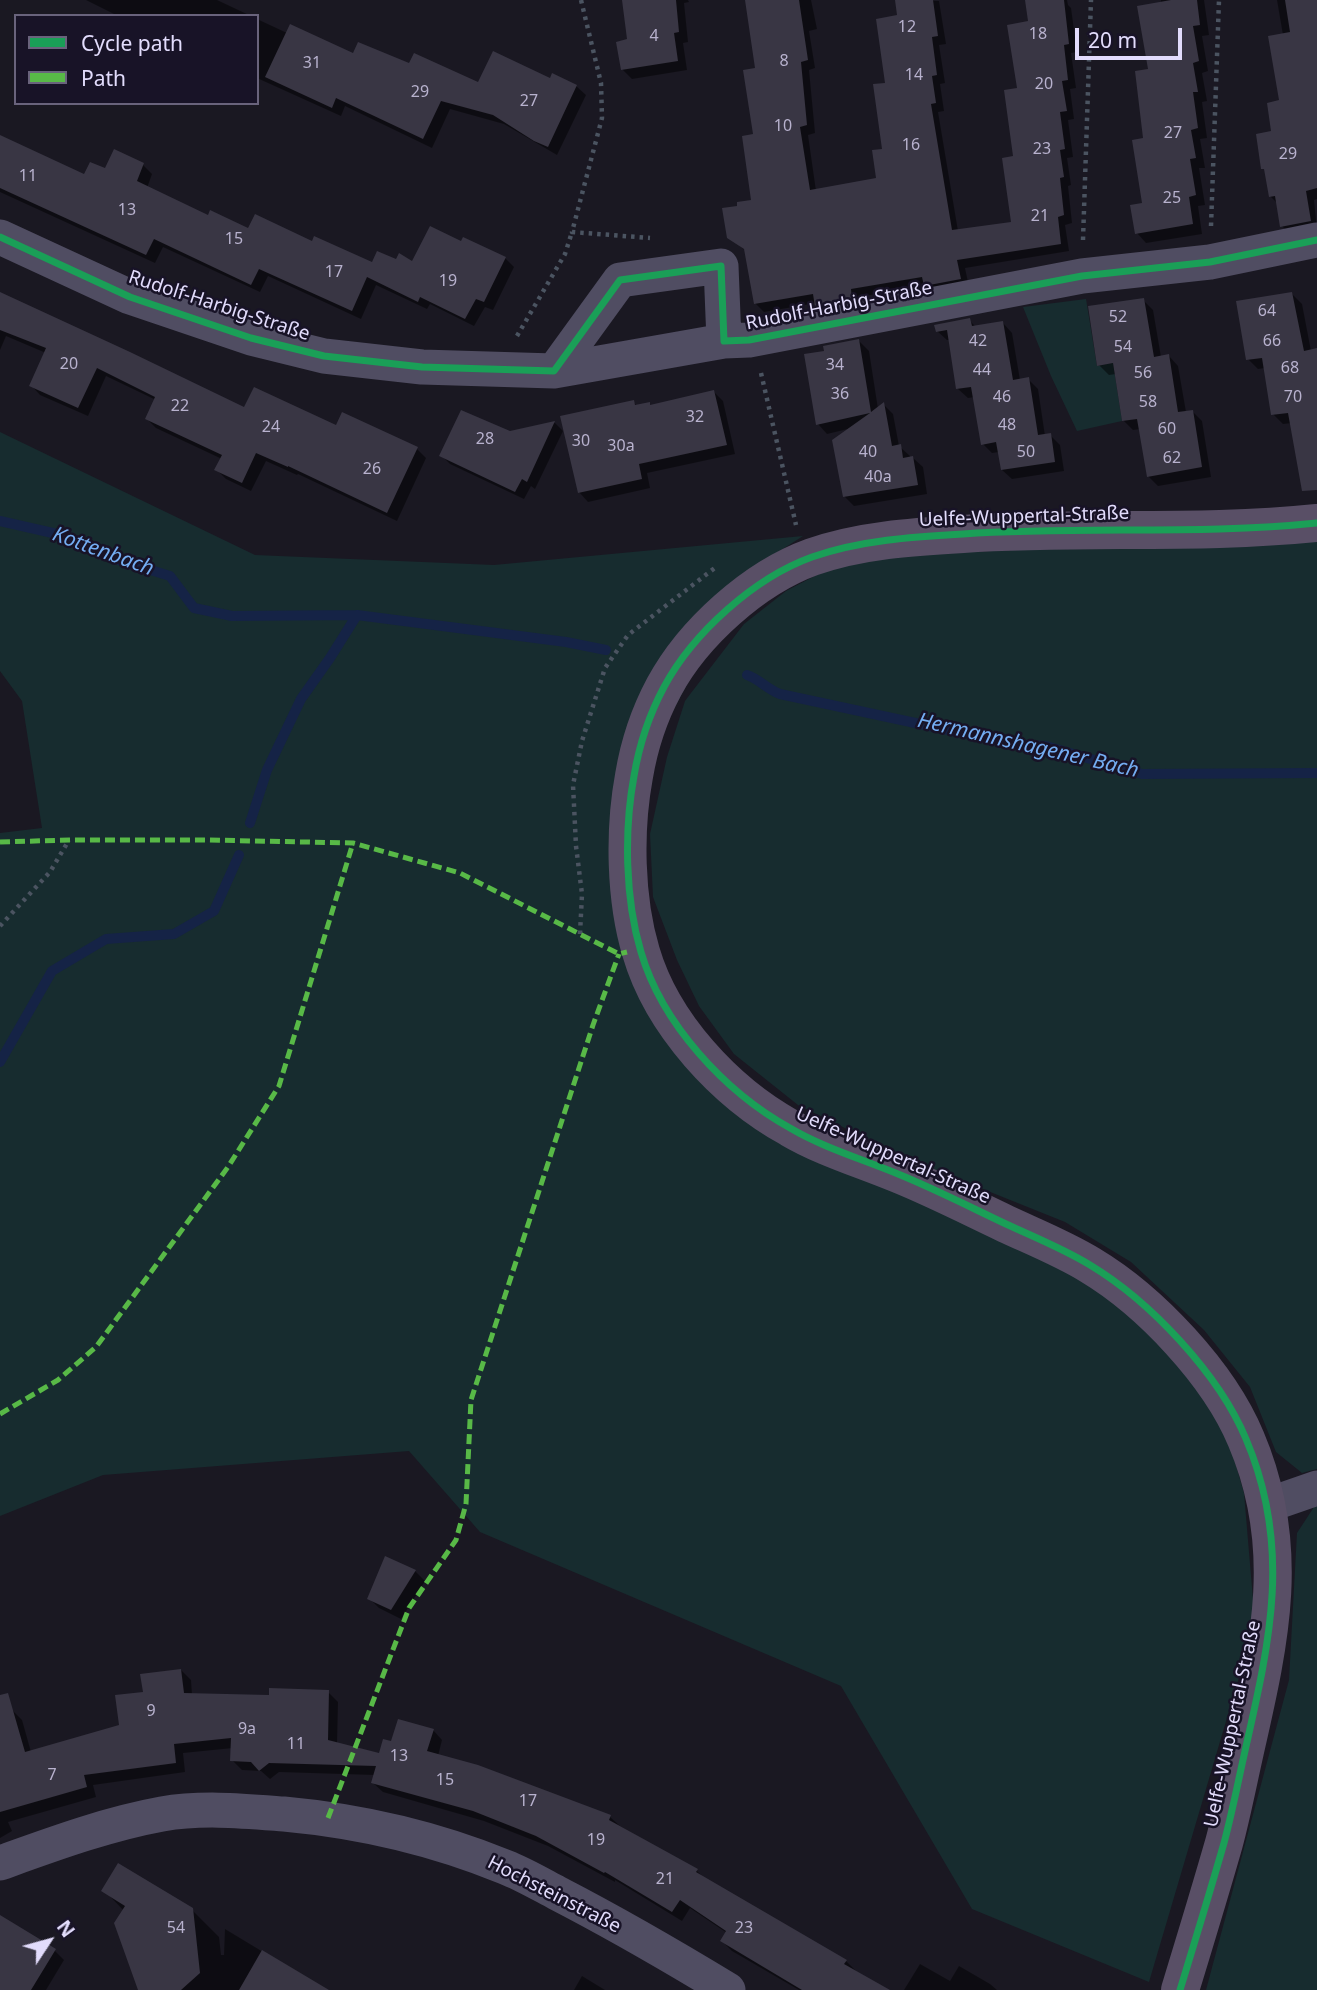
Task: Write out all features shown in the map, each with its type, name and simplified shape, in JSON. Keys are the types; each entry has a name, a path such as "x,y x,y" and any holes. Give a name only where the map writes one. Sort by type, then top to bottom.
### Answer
{"main road":[{"name":"Uelfe-Wuppertal-Straße","path":"1180,1990 1225,1840 1265,1663 1273,1598 1274,1566 1268,1505 1245,1436 1219,1389 1196,1359 1170,1331 1093,1266 901,1175 820,1145 747,1101 717,1074 663,1004 640,950 627,855 629,813 643,736 664,687 675,669 700,638 734,604 780,571 810,558 874,542 917,537 1010,531 1206,529 1317,523"}],"street":[{"name":"Rudolf-Harbig-Straße","path":"0,237 130,297 251,338 324,356 422,367 554,371 620,280 721,266 724,341 749,340 1082,275 1210,261 1317,240"},
{"path":"554,371 724,341"},
{"path":"1268,1505 1317,1488"},
{"name":"Hochsteinstraße","path":"0,1863 67,1839 164,1814 222,1810 328,1818 401,1833 451,1847 508,1868 597,1913 725,1989"}],"path":[{"path":"499,369 565,254 602,118 601,83 581,0"},
{"path":"1082,275 1091,0"},
{"path":"1210,261 1219,0"},
{"path":"572,232 659,239"},
{"path":"760,369 797,526 786,530"},
{"path":"580,934 582,894 573,786 582,741 605,668 628,635 723,562"},
{"path":"0,926 50,872 69,840"}],"green space":[{"path":"1086,299 1097,366 1113,363 1122,421 1077,431 1023,307"},
{"path":"0,432 255,555 494,565 803,536 747,572 619,812 684,1056 1056,1258 1110,1297 1201,1385 1230,1444 1244,1493 1255,1623 1149,1982 972,1909 841,1686 480,1532 409,1451 103,1475 0,1516 0,833 42,828 22,701 0,671"},
{"path":"1317,537 1317,1469 1302,1473 1276,1452 1250,1387 1204,1330 1131,1262 1065,1222 908,1159 798,1105 734,1054 699,1006 677,960 653,897 650,834 667,757 685,701 744,624 786,591 851,557"},
{"path":"1317,1506 1317,1990 1206,1990 1289,1680 1297,1533"}],"building":[{"path":"622,0 676,0 679,32 674,33 678,61 621,70 616,42 627,39"},
{"path":"745,0 799,0 808,60 801,62 807,125 800,127 810,190 876,178 872,150 882,149 873,84 885,83 876,19 897,15 895,0 933,0 938,36 932,37 937,75 932,76 936,103 931,104 952,230 1011,222 1002,158 1013,156 1004,90 1017,88 1007,25 1028,21 1025,0 1064,0 1069,44 1064,45 1068,80 1062,81 1067,111 1060,112 1065,149 1060,150 1064,177 1060,178 1064,215 1058,217 1061,244 957,260 961,279 924,286 922,277 851,289 852,300 815,307 813,294 754,304 744,249 727,238 722,208 751,200 742,136 753,134 743,70 755,68"},
{"path":"1171,0 1197,0 1200,25 1193,26 1199,61 1193,63 1198,92 1193,92 1198,128 1191,130 1196,158 1190,159 1196,195 1189,197 1193,224 1135,234 1130,205 1142,203 1132,140 1143,138 1135,71 1148,69 1137,6"},
{"path":"1285,0 1317,0 1317,188 1306,191 1311,221 1280,227 1275,196 1269,197 1264,169 1261,169 1256,134 1271,131 1267,103 1279,100 1268,36 1290,32"},
{"path":"290,24 353,53 358,42 409,63 414,53 478,82 493,51 550,78 552,73 577,85 548,147 493,115 441,101 423,139 336,98 332,108 265,77"},
{"path":"0,135 84,174 90,162 105,168 114,149 144,163 137,181 208,215 210,210 248,228 255,214 312,241 314,236 372,262 377,251 396,259 399,253 412,261 430,226 461,241 463,237 506,257 484,302 476,299 465,319 420,297 418,302 367,277 352,311 259,269 251,285 154,239 146,255 0,188"},
{"path":"0,292 244,407 254,387 336,425 342,412 418,447 387,513 256,453 242,483 214,470 222,455 145,419 155,397 97,368 78,408 29,386 46,348 0,330"},
{"path":"1292,292 1304,351 1317,348 1317,490 1302,491 1288,413 1271,415 1262,358 1246,360 1236,301"},
{"path":"1144,298 1154,357 1169,354 1178,412 1193,410 1202,467 1147,477 1137,419 1122,421 1113,363 1097,366 1088,306"},
{"path":"970,318 972,326 1003,321 1013,380 1029,377 1038,435 1051,433 1055,462 1001,470 996,442 981,445 971,387 956,389 947,330 936,332 934,325"},
{"path":"859,339 871,412 884,402 892,446 901,444 903,458 913,456 918,485 843,497 832,440 870,413 816,425 804,354 824,351 823,346"},
{"path":"714,390 727,445 639,464 642,479 578,493 560,416 634,400 635,405 650,402 650,405"},
{"path":"461,410 510,431 555,421 527,482 522,479 515,492 439,456"},
{"path":"385,1556 416,1570 391,1610 367,1599"},
{"path":"181,1669 184,1693 269,1695 269,1688 329,1690 328,1740 379,1753 383,1739 391,1741 398,1719 434,1729 427,1751 478,1765 611,1815 609,1820 698,1869 696,1872 847,1960 844,1964 890,1990 802,1990 720,1941 726,1931 680,1900 672,1912 605,1872 536,1836 473,1811 371,1783 376,1766 269,1763 259,1771 251,1762 230,1761 231,1738 174,1744 176,1763 84,1775 87,1787 0,1812 0,1695 8,1693 25,1752 119,1725 115,1695 143,1692 140,1674"},
{"path":"118,1863 193,1908 200,1973 181,1990 138,1990 114,1923 125,1906 101,1891"},
{"path":"0,1915 56,1949 31,1990 0,1990"},
{"path":"262,1950 329,1990 239,1990"}],"waterway":[{"name":"Kottenbach","path":"0,521 66,536 118,560 170,576 194,608 232,616 357,615"},
{"name":"Hermannshagener Bach","path":"250,823 267,770 301,699 357,615 566,642 606,650"},
{"name":"Hermannshagener Bach","path":"747,675 780,694 948,730 1026,745 1046,746 1142,774 1317,773"},
{"name":"Hermannshagener Bach","path":"0,1062 52,971 106,939 174,934 214,911 239,855"}],"marked path":[{"path":"0,842 207,840 353,843 460,873 619,954 627,952"},
{"path":"0,1414 58,1380 96,1347 228,1167 279,1086 353,843"},
{"path":"328,1818 409,1608 456,1540 466,1504 471,1400 593,1025 619,954"}],"cycle path":[{"path":"0,237 130,297 251,338 324,356 422,367 554,371 620,280 721,266 724,341 749,340 1082,276 1210,262 1317,240"},
{"path":"1180,1990 1227,1832 1268,1632 1272,1594 1269,1518 1260,1479 1246,1439 1219,1389 1201,1365 1159,1319 1113,1280 1070,1254 939,1192 803,1135 742,1095 699,1054 664,1005 641,952 629,887 631,797 645,731 664,687 691,647 747,593 790,566 812,557 868,543 944,535 1229,529 1317,523"}]}
